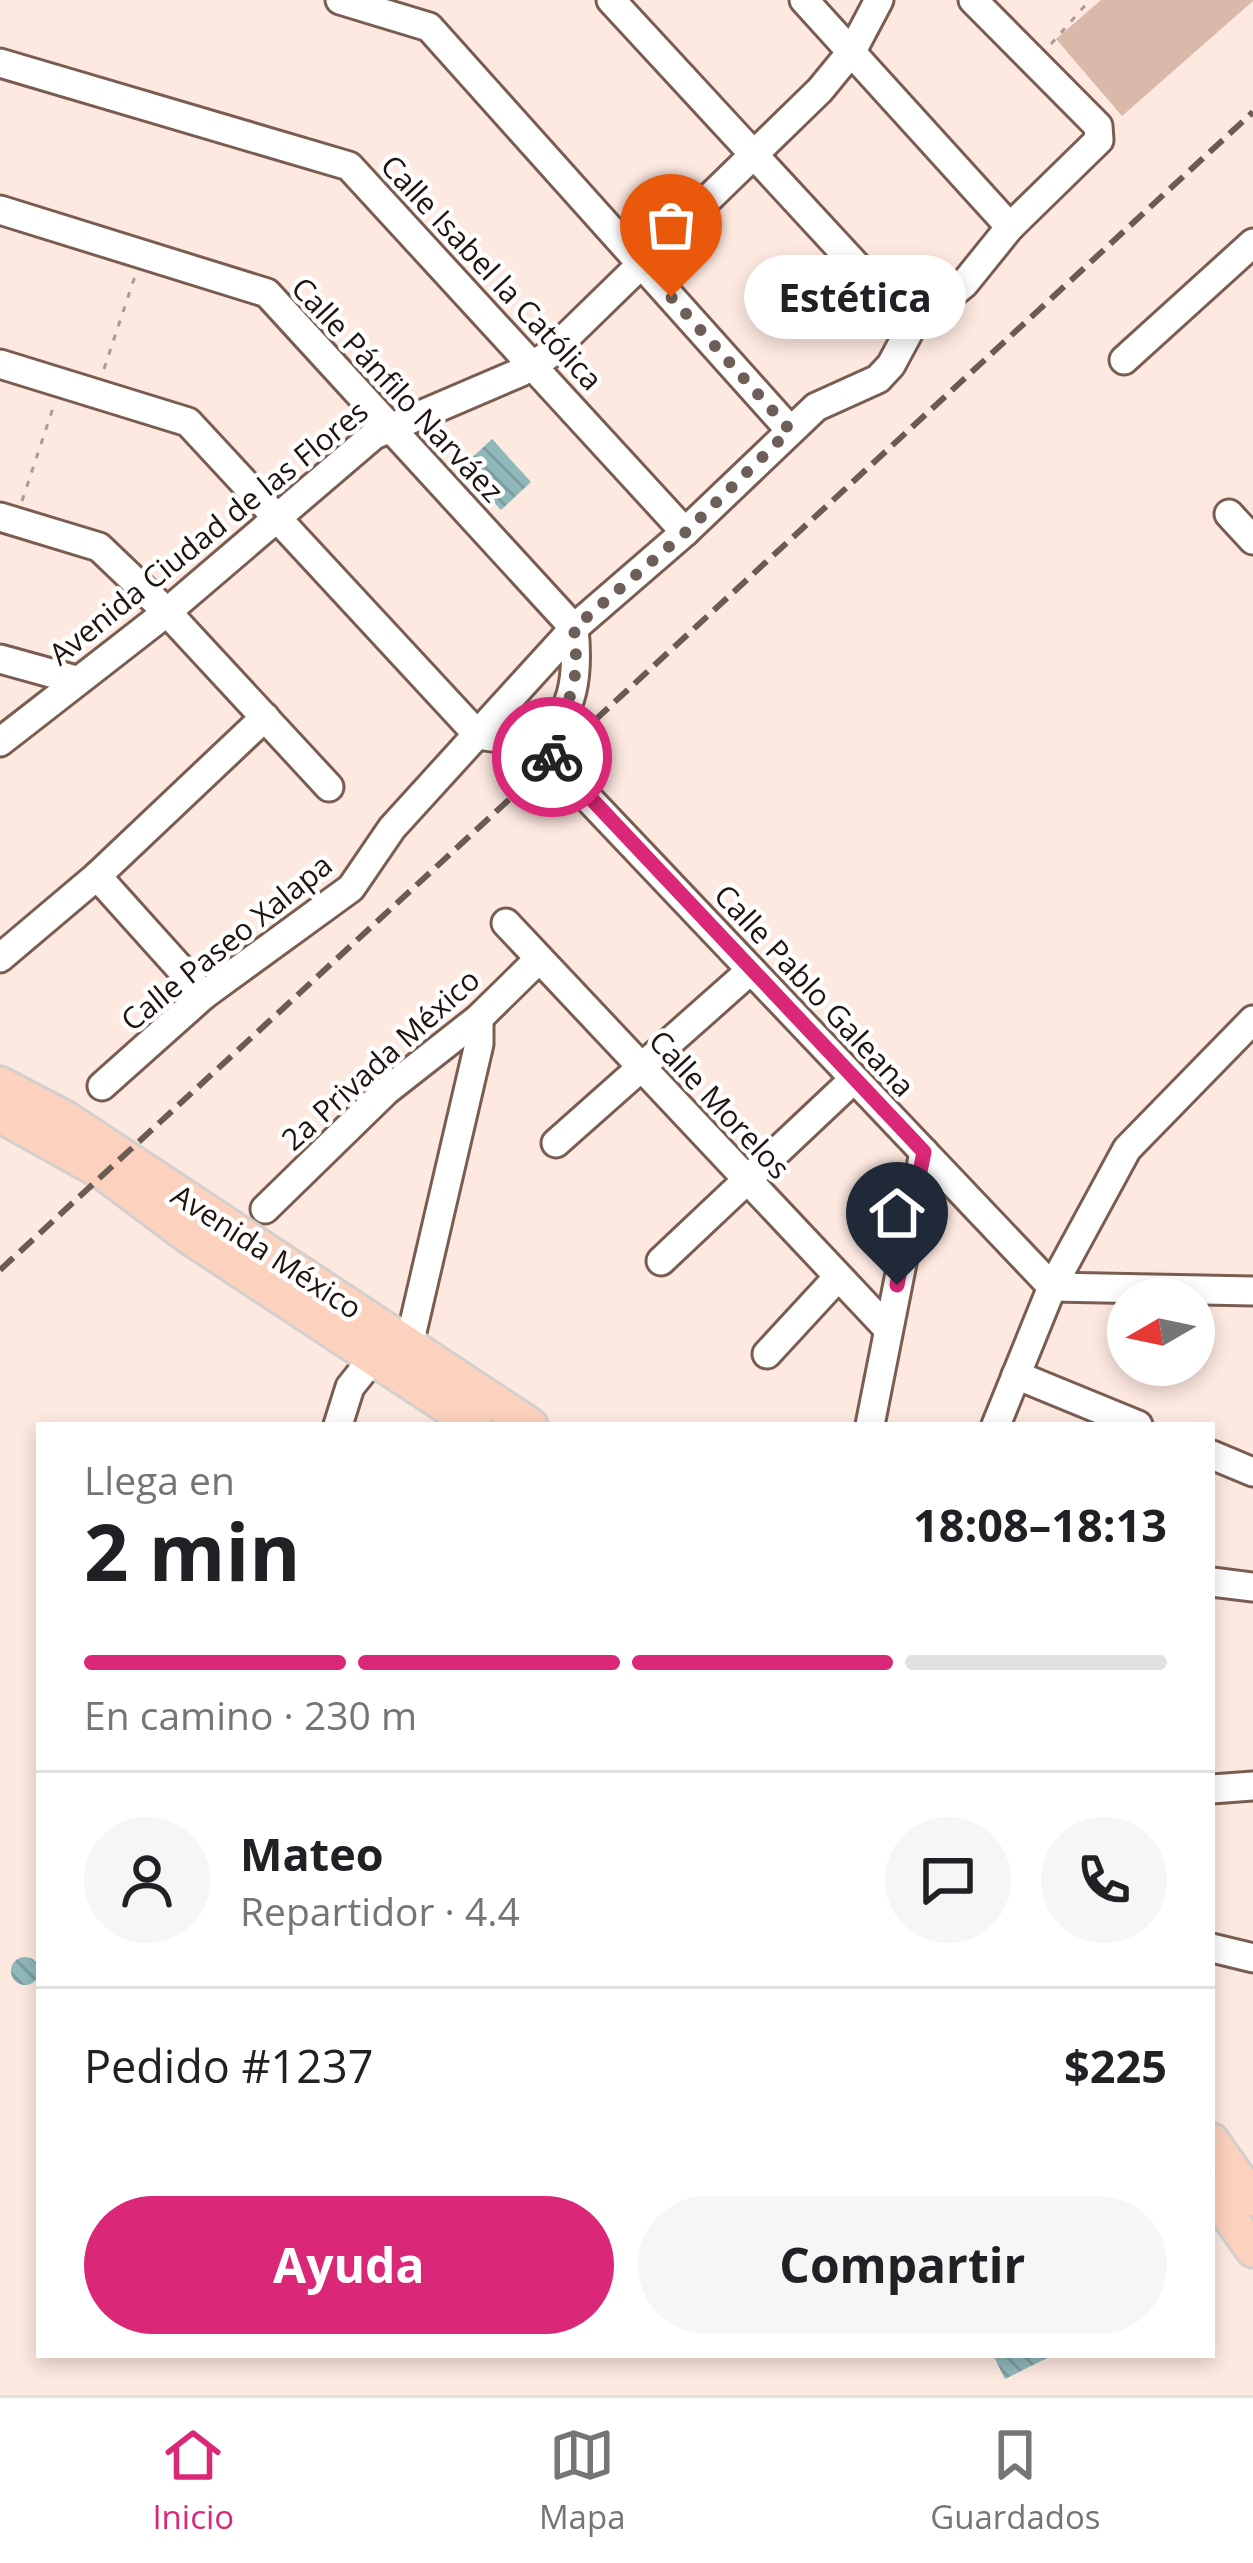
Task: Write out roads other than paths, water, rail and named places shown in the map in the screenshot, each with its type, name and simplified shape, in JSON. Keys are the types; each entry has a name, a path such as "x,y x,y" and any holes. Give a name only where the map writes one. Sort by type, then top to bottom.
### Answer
{"main road":[{"name":"Avenida México","path":"0,1084 65,1118 198,1224"},
{"name":"Avenida México","path":"0,1115 198,1224 525,1422"},
{"name":"Avenida México","path":"393,1341 473,1422"},
{"path":"1215,2145 1253,2200"},
{"path":"1215,2196 1253,2250"}],"street":[{"path":"340,0 429,27 790,430"},
{"path":"611,0 912,326"},
{"path":"804,0 1010,227"},
{"name":"Avenida Ciudad de las Flores","path":"0,742 166,612 388,426 536,365 820,91 852,52 879,0"},
{"name":"Calle Paseo Xalapa","path":"102,1086 204,995 351,888 392,828 574,628 686,532 816,407 878,379 912,326 977,272 1010,227 1099,140 1101,133 974,0"},
{"name":"Calle Isabel la Católica","path":"0,63 349,166 686,532"},
{"name":"Calle Pánfilo Narváez","path":"0,210 267,293 574,628"},
{"path":"1124,360 1253,243"},
{"path":"0,364 188,422 478,735 531,737 560,717 573,694 578,661 574,628"},
{"path":"1229,514 1253,540"},
{"path":"7,519 99,547 329,787"},
{"path":"0,659 76,680"},
{"path":"0,958 97,876 265,717"},
{"name":"Calle Pablo Galeana","path":"531,737 1052,1287"},
{"path":"97,876 204,995"},
{"name":"Calle Morelos","path":"506,923 888,1330"},
{"name":"2a Privada México","path":"265,1209 386,1091 478,1018 539,959"},
{"path":"556,1143 751,970"},
{"path":"339,1422 350,1387 393,1341 479,1044 478,1018"},
{"path":"997,1422 1052,1287 1127,1149 1253,1021"},
{"path":"661,1261 854,1079"},
{"path":"871,1422 924,1152"},
{"path":"767,1354 838,1276"},
{"path":"1052,1287 1253,1291"},
{"path":"1016,1375 1131,1422"},
{"path":"1215,1456 1253,1472"},
{"path":"1215,1582 1253,1587"},
{"path":"1215,1789 1253,1786"},
{"path":"1215,1949 1253,1958"}],"railway":[{"path":"0,1270 1253,112"}],"place":[{"name":"Estética","path":"671,297"}]}
